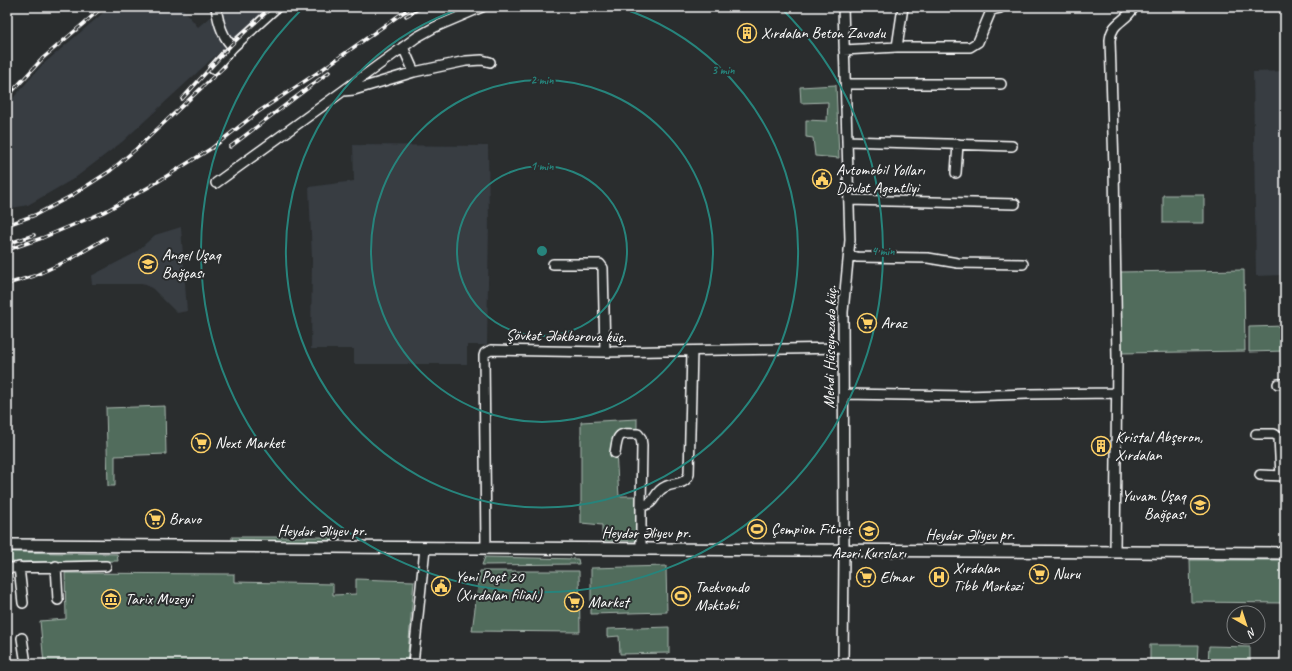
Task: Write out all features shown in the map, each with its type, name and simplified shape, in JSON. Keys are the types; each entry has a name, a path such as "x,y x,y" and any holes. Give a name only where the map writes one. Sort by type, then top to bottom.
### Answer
{"main road":[{"name":"Heydər Əliyev pr.","path":"7,545 1285,553"}],"street":[{"path":"216,7 219,24 233,47"},
{"path":"213,69 233,47 278,7"},
{"path":"216,184 403,47 435,27 482,7"},
{"name":"Mehdi Hüseynzadə küç.","path":"843,7 850,255 843,312 843,664"},
{"path":"897,47 903,7"},
{"path":"1115,552 1117,393 1114,167 1110,40 1113,28 1131,12 1134,7"},
{"path":"844,50 897,47 970,47 978,42 991,11 1000,8"},
{"path":"403,47 414,72"},
{"path":"343,91 354,90 414,72 466,61 482,60 490,62"},
{"path":"846,84 1001,84"},
{"path":"847,141 1012,146"},
{"path":"956,173 958,144"},
{"path":"849,200 1015,204"},
{"path":"850,255 861,258 928,258 958,263 1023,264"},
{"path":"553,264 600,264 603,268 605,352"},
{"name":"Şövkət Ələkbərova küç.","path":"486,548 485,353 491,350 605,352 843,348"},
{"path":"641,506 652,503 658,492 666,486 679,484 685,480 689,474 692,351"},
{"path":"844,394 966,396 1117,393"},
{"path":"615,453 617,438 622,434 638,434 641,438 641,549"},
{"path":"1256,434 1274,434 1279,437 1283,476 1260,475"},
{"path":"413,664 425,548"},
{"path":"56,566 58,600"},
{"path":"7,568 106,566"},
{"path":"19,567 23,603"},
{"path":"22,638 26,664"}],"shaded area":[{"path":"110,7 181,7 198,27 210,17 227,45 122,142 75,178 28,205 7,209 7,105 41,66"},
{"path":"220,7 269,7 232,40 221,22"},
{"path":"1285,71 1285,308 1283,308 1281,275 1256,276 1253,72"},
{"path":"353,145 488,146 489,224 487,345 467,345 467,364 354,364 354,349 311,349 312,259 309,187 354,181"},
{"name":"Angel Uşaq Bağçası","path":"181,227 187,311 177,313 153,289 146,285 92,284 91,276 135,253 155,235"}],"green space":[{"path":"836,85 839,158 815,156 813,138 806,137 806,120 827,121 828,102 801,103 800,87"},
{"path":"1163,195 1204,195 1204,223 1163,223"},
{"path":"1244,270 1245,351 1121,353 1120,272"},
{"path":"1285,326 1285,351 1249,352 1249,327"},
{"path":"165,406 166,454 115,456 115,486 108,486 106,408"},
{"path":"637,419 637,437 615,438 619,496 637,496 638,541 602,541 602,525 581,523 581,422"},
{"path":"232,537 340,537 340,541 232,541"},
{"path":"7,552 117,554 118,561 7,562"},
{"path":"485,557 578,559 579,564 482,565"},
{"path":"1190,560 1283,560 1285,564 1285,603 1191,602"},
{"path":"666,566 667,612 591,614 591,568"},
{"path":"480,571 579,571 580,632 472,631"},
{"path":"65,573 234,574 234,582 333,584 333,595 356,594 356,579 414,581 407,664 44,664 40,621 66,619"},
{"path":"669,627 669,653 620,654 619,636 607,637 607,629"},
{"path":"1150,645 1198,645 1197,664 1150,664"},
{"path":"1209,646 1250,647 1250,664 1208,664"}],"railway":[{"path":"7,97 43,58 103,7"},
{"path":"182,99 231,45 272,7"},
{"path":"7,250 42,238 104,212 149,187 212,148 258,112 317,73 411,7"},
{"path":"406,16 422,7"},
{"path":"7,225 35,215 71,196 110,171 136,149 225,66"},
{"path":"230,147 329,72"},
{"path":"7,244 34,235"},
{"path":"7,284 34,276 69,260 106,238"}],"place":[{"name":"Xırdalan Beton Zavodu","path":"747,33"},
{"name":"Avtomobil Yolları Dövlət Agentliyi","path":"822,179"},
{"name":"Angel Uşaq Bağçası","path":"148,264"},
{"name":"Araz","path":"867,323"},
{"name":"Next Market","path":"201,443"},
{"name":"Kristal Abşeron, Xırdalan","path":"1101,446"},
{"name":"Yuvam Uşaq Bağçası","path":"1200,505"},
{"name":"Bravo","path":"155,519"},
{"name":"Çempion Fitnes","path":"757,529"},
{"name":"Azəri Kursları","path":"869,531"},
{"name":"Nuru","path":"1039,574"},
{"name":"Elmar","path":"866,577"},
{"name":"Xırdalan Tibb Mərkəzi","path":"939,577"},
{"name":"Yeni Poçt 20 (Xırdalan filialı)","path":"441,586"},
{"name":"Taekvondo Məktəbi","path":"681,596"},
{"name":"Tarix Muzeyi","path":"111,599"},
{"name":"Market","path":"574,602"}]}
